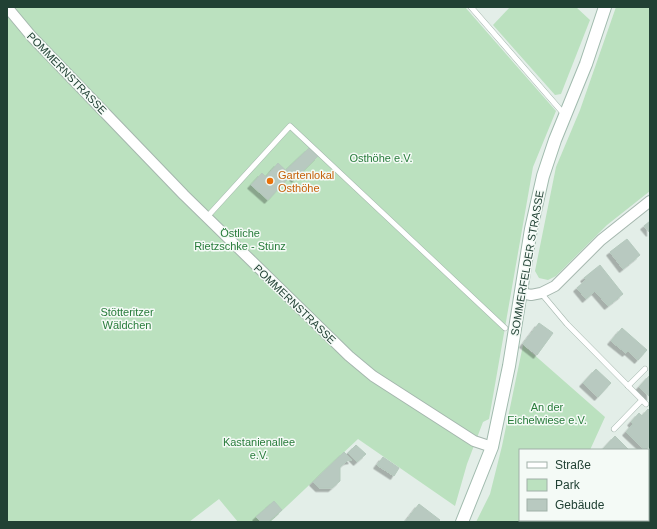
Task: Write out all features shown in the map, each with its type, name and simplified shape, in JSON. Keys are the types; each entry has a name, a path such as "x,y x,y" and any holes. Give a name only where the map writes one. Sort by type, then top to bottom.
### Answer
{"main road":[{"name":"SOMMERFELDER STRASSE","path":"462,522 492,447 509,366 531,229 543,176 564,114 586,64 605,7"}],"street":[{"name":"POMMERNSTRASSE","path":"7,7 32,37 207,217 349,356 373,376 474,441 492,447"},
{"path":"521,293 531,295 541,293 555,286 601,240 650,201"}],"lane":[{"path":"471,7 564,114"},
{"path":"207,217 290,126 505,328"},
{"path":"541,293 567,324 644,402 614,429"},
{"path":"628,386 644,369"}],"green space":[{"name":"Östliche Rietzschke - Stünz","path":"7,7 465,7 556,111 533,167 489,419 483,422 467,464 455,506 358,439 270,522 238,522 219,499 189,522 7,522"},
{"path":"510,7 576,7 590,20 561,94 555,95 493,25"},
{"path":"616,7 650,7 650,191 607,225 556,276 548,280 539,278 535,271 556,167 580,110"},
{"name":"An der Eichelwiese e.V.","path":"523,345 605,417 590,449 519,449 519,521 566,522 476,522 490,494 502,446"}],"building":[{"path":"309,148 318,156 295,179 286,170"},
{"name":"Gartenlokal Osthöhe","path":"278,163 291,175 268,200 251,185 262,173 266,177"},
{"path":"650,221 650,233 644,226"},
{"path":"627,239 640,255 623,269 610,252"},
{"path":"600,265 623,294 608,306 595,291 586,299 577,288 586,280 584,278"},
{"path":"539,323 553,333 537,355 523,344"},
{"path":"622,328 647,350 638,360 628,351 626,353 611,341"},
{"path":"596,369 611,383 598,397 583,383"},
{"path":"650,375 650,397 639,387"},
{"path":"648,409 650,411 650,446 646,449 644,449 626,432 633,424 631,422 639,413 642,416"},
{"path":"615,436 628,449 603,449"},
{"path":"356,445 366,454 357,462 348,453"},
{"path":"344,452 352,460 347,461 340,467 340,481 332,488 319,488 313,482"},
{"path":"383,457 399,468 394,476 377,465"},
{"path":"274,501 282,510 268,522 261,522 256,517"},
{"path":"419,504 440,520 438,522 405,522"},
{"path":"650,509 650,522 640,522 649,521"}],"place":[{"name":"Gartenlokal Osthöhe","path":"270,181"}],"park label":[{"name":"Osthöhe e.V.","path":"381,158"},
{"name":"Stötteritzer Wäldchen","path":"127,318"},
{"name":"Kastanienallee e.V.","path":"259,448"}]}
